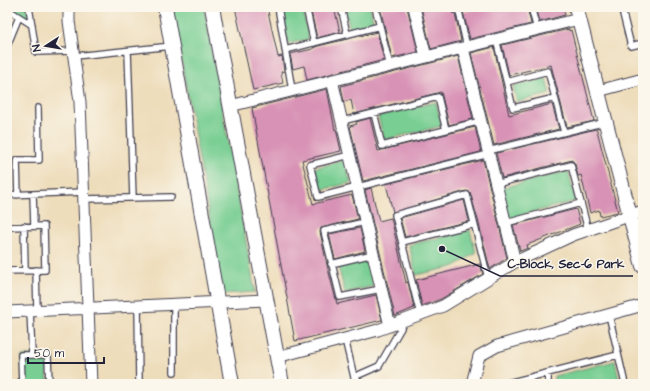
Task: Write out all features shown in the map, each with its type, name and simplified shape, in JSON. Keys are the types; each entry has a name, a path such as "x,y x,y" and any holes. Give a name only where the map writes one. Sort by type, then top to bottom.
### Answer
{"street":[{"path":"69,7 69,21 80,102 91,384"},
{"path":"165,7 232,384"},
{"path":"212,7 282,384"},
{"path":"414,7 426,57"},
{"path":"230,106 496,40 537,29 578,13 606,122 637,213 637,245 643,266"},
{"path":"465,47 480,121 515,262"},
{"path":"332,80 381,289 395,324"},
{"path":"598,91 643,81"},
{"path":"277,357 395,324 442,306 515,262 573,235 637,213"},
{"path":"7,312 266,300"},
{"path":"474,384 473,380 479,356 497,346 643,306"}],"lane":[{"path":"29,7 36,52 74,53 128,51 172,46"},
{"path":"278,7 292,90"},
{"path":"306,7 314,42"},
{"path":"341,7 347,34"},
{"path":"375,7 390,66"},
{"path":"459,7 465,47"},
{"path":"531,7 537,29"},
{"path":"634,7 622,10 631,46 643,43"},
{"path":"7,9 32,25"},
{"path":"7,46 19,17"},
{"path":"285,50 380,26"},
{"path":"496,40 513,108 555,98"},
{"path":"128,51 133,198"},
{"path":"507,82 548,71 564,132"},
{"path":"342,121 438,97 446,130"},
{"path":"18,195 17,160 39,160 38,108"},
{"path":"374,113 382,146 480,121"},
{"path":"350,155 310,165 318,197 606,122"},
{"path":"496,184 571,165 588,230"},
{"path":"7,195 33,194 133,198 172,197"},
{"path":"33,194 34,226"},
{"path":"420,314 395,215 467,195 488,278"},
{"path":"506,223 581,203"},
{"path":"365,222 324,232 340,297 381,289"},
{"path":"402,242 474,224"},
{"path":"24,226 25,270"},
{"path":"7,227 44,226 45,270 7,271"},
{"path":"332,264 373,254"},
{"path":"32,355 36,270"},
{"path":"174,304 174,372"},
{"path":"138,306 139,384"},
{"path":"609,315 625,384"},
{"path":"354,377 379,366 401,328 395,324"},
{"path":"345,339 354,377 362,384"},
{"path":"22,384 21,356 48,354 49,384"},
{"path":"507,384 618,355"},
{"path":"548,373 548,384"}],"green space":[{"path":"7,7 28,7 31,23"},
{"path":"172,7 204,7 255,292 223,294"},
{"path":"282,7 302,7 309,39 288,44"},
{"path":"344,7 370,7 374,24 350,29"},
{"path":"546,78 550,94 517,102 513,86"},
{"path":"436,102 442,126 384,140 378,116"},
{"path":"345,160 351,183 320,190 315,168"},
{"path":"568,171 576,201 510,218 502,188"},
{"path":"470,230 476,253 453,267 416,275 409,245"},
{"path":"368,259 374,286 345,293 338,266"},
{"path":"47,355 48,384 23,384 22,356"},
{"path":"615,361 620,384 554,384 554,376"}],"building":[{"path":"235,7 267,7 278,57 282,56 284,71 281,72 283,83 253,90"},
{"path":"310,7 334,7 340,32 317,38"},
{"path":"380,7 407,7 418,52 392,58"},
{"path":"421,7 451,7 453,14 455,13 461,41 431,49"},
{"path":"483,7 527,7 531,24 470,39 463,12"},
{"path":"535,7 563,7 565,15 539,22"},
{"path":"569,29 569,31 571,30 594,121 567,127 551,65 509,75 502,45"},
{"path":"377,32 384,60 307,80 304,66 293,69 290,54"},
{"path":"494,47 509,115 552,104 559,129 494,145 471,53"},
{"path":"458,56 473,119 449,125 441,92 354,114 351,100 344,102 341,86"},
{"path":"327,89 335,130 336,129 341,151 302,160 313,204 352,195 358,219 321,228 320,232 327,265 337,304 376,295 382,320 295,341 252,108"},
{"path":"370,118 378,151 475,127 481,152 363,181 350,126 357,124 356,122"},
{"path":"596,129 618,212 600,216 599,210 590,213 581,175 578,176 575,164 572,160 502,178 496,153"},
{"path":"483,160 507,258 490,269 470,192 466,191 393,212 386,184"},
{"path":"371,188 379,221 391,218 406,283 408,282 414,308 395,316 365,190"},
{"path":"464,200 469,221 405,237 400,218"},
{"path":"576,209 580,224 527,245 528,248 520,251 513,225"},
{"path":"360,228 365,251 335,259 329,234"},
{"path":"480,264 483,274 441,299 422,306 416,280"}],"place":[{"name":"C-Block, Sec-6 Park","path":"442,249"}]}
